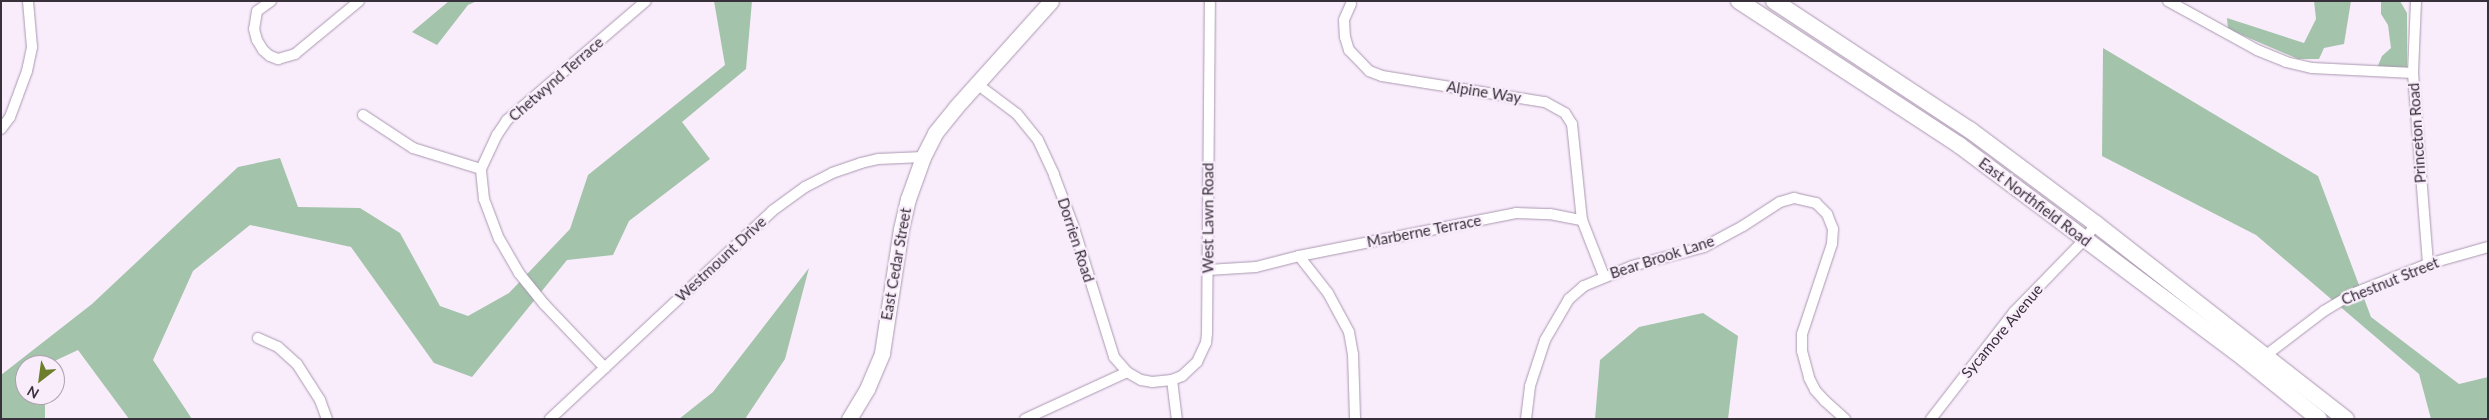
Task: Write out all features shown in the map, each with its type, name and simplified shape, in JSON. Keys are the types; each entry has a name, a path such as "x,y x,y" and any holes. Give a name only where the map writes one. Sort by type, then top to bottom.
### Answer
{"main road":[{"name":"East Cedar Street","path":"849,419 867,388 882,353 900,228 923,157 936,133 1051,1"},
{"name":"East Northfield Road","path":"1739,1 1959,145 2085,239 2259,362 2346,419"},
{"name":"East Northfield Road","path":"1774,1 1970,130 2096,224 2259,362 2319,419"},
{"path":"1832,61 1840,44"},
{"path":"1959,145 1970,130"}],"street":[{"path":"1,129 10,117 27,70 32,47 28,1"},
{"path":"271,1 257,12 254,29 257,40 263,50 270,56 278,59 295,54 359,1"},
{"name":"Chetwynd Terrace","path":"606,368 544,304 518,273 499,239 484,199 481,169 493,141 507,120 646,1"},
{"name":"West Lawn Road","path":"1172,380 1182,376 1197,362 1206,343 1210,1"},
{"path":"2168,1 2257,50 2286,62 2312,68 2413,73"},
{"name":"Princeton Road","path":"2416,1 2413,73 2428,264"},
{"name":"Alpine Way","path":"1350,4 1344,20 1345,37 1349,50 1369,71 1382,76 1545,102 1565,113 1572,124 1582,220"},
{"name":"Dorrien Road","path":"977,84 1017,114 1038,140 1073,225 1111,352 1127,372 1152,382 1172,380"},
{"path":"363,115 413,148 481,169"},
{"name":"Westmount Drive","path":"550,419 772,211 805,187 832,172 861,163 878,159 923,157"},
{"name":"Bear Brook Lane","path":"1526,419 1530,386 1536,363 1556,318 1576,293 1604,276 1704,247 1787,199 1802,198 1816,204 1831,221 1833,236 1824,270 1806,316 1802,334 1802,351 1809,378 1815,390 1825,402 1845,419"},
{"name":"Marberne Terrace","path":"1208,270 1256,267 1299,256 1516,213 1550,214 1582,220"},
{"path":"1582,220 1604,276"},
{"name":"Sycamore Avenue","path":"1931,419 2014,312 2085,239 2096,224"},
{"name":"Chestnut Street","path":"2259,362 2337,302 2428,264 2488,247"},
{"path":"1299,256 1328,293 1349,332 1354,354 1355,419"},
{"path":"258,338 278,347 297,364 320,400 327,419"},
{"path":"1026,419 1127,372"},
{"path":"1172,380 1177,419"}],"green space":[{"path":"449,1 477,1 468,5 437,45 412,32"},
{"path":"714,1 752,1 746,69 682,122 710,159 629,221 613,255 567,260 472,377 434,363 351,247 250,225 193,271 153,360 192,419 129,419 78,350 65,356 27,355 92,304 238,167 280,158 298,207 360,208 400,233 440,306 468,316 509,293 570,229 588,175 725,65"},
{"path":"2314,1 2351,1 2344,44 2324,48 2319,59 2298,59 2228,29 2227,18 2304,43 2316,19"},
{"path":"2381,1 2400,1 2407,13 2407,67 2377,68 2382,56 2391,48 2388,25 2381,14"},
{"path":"2103,48 2318,176 2371,317 2459,384 2488,377 2488,419 2431,419 2419,374 2256,235 2102,156"},
{"path":"809,268 785,359 745,419 679,419 713,392"},
{"path":"1703,313 1738,336 1728,419 1595,419 1600,360 1639,327"},
{"path":"15,364 15,405 45,405 45,419 1,419 1,375"}]}
